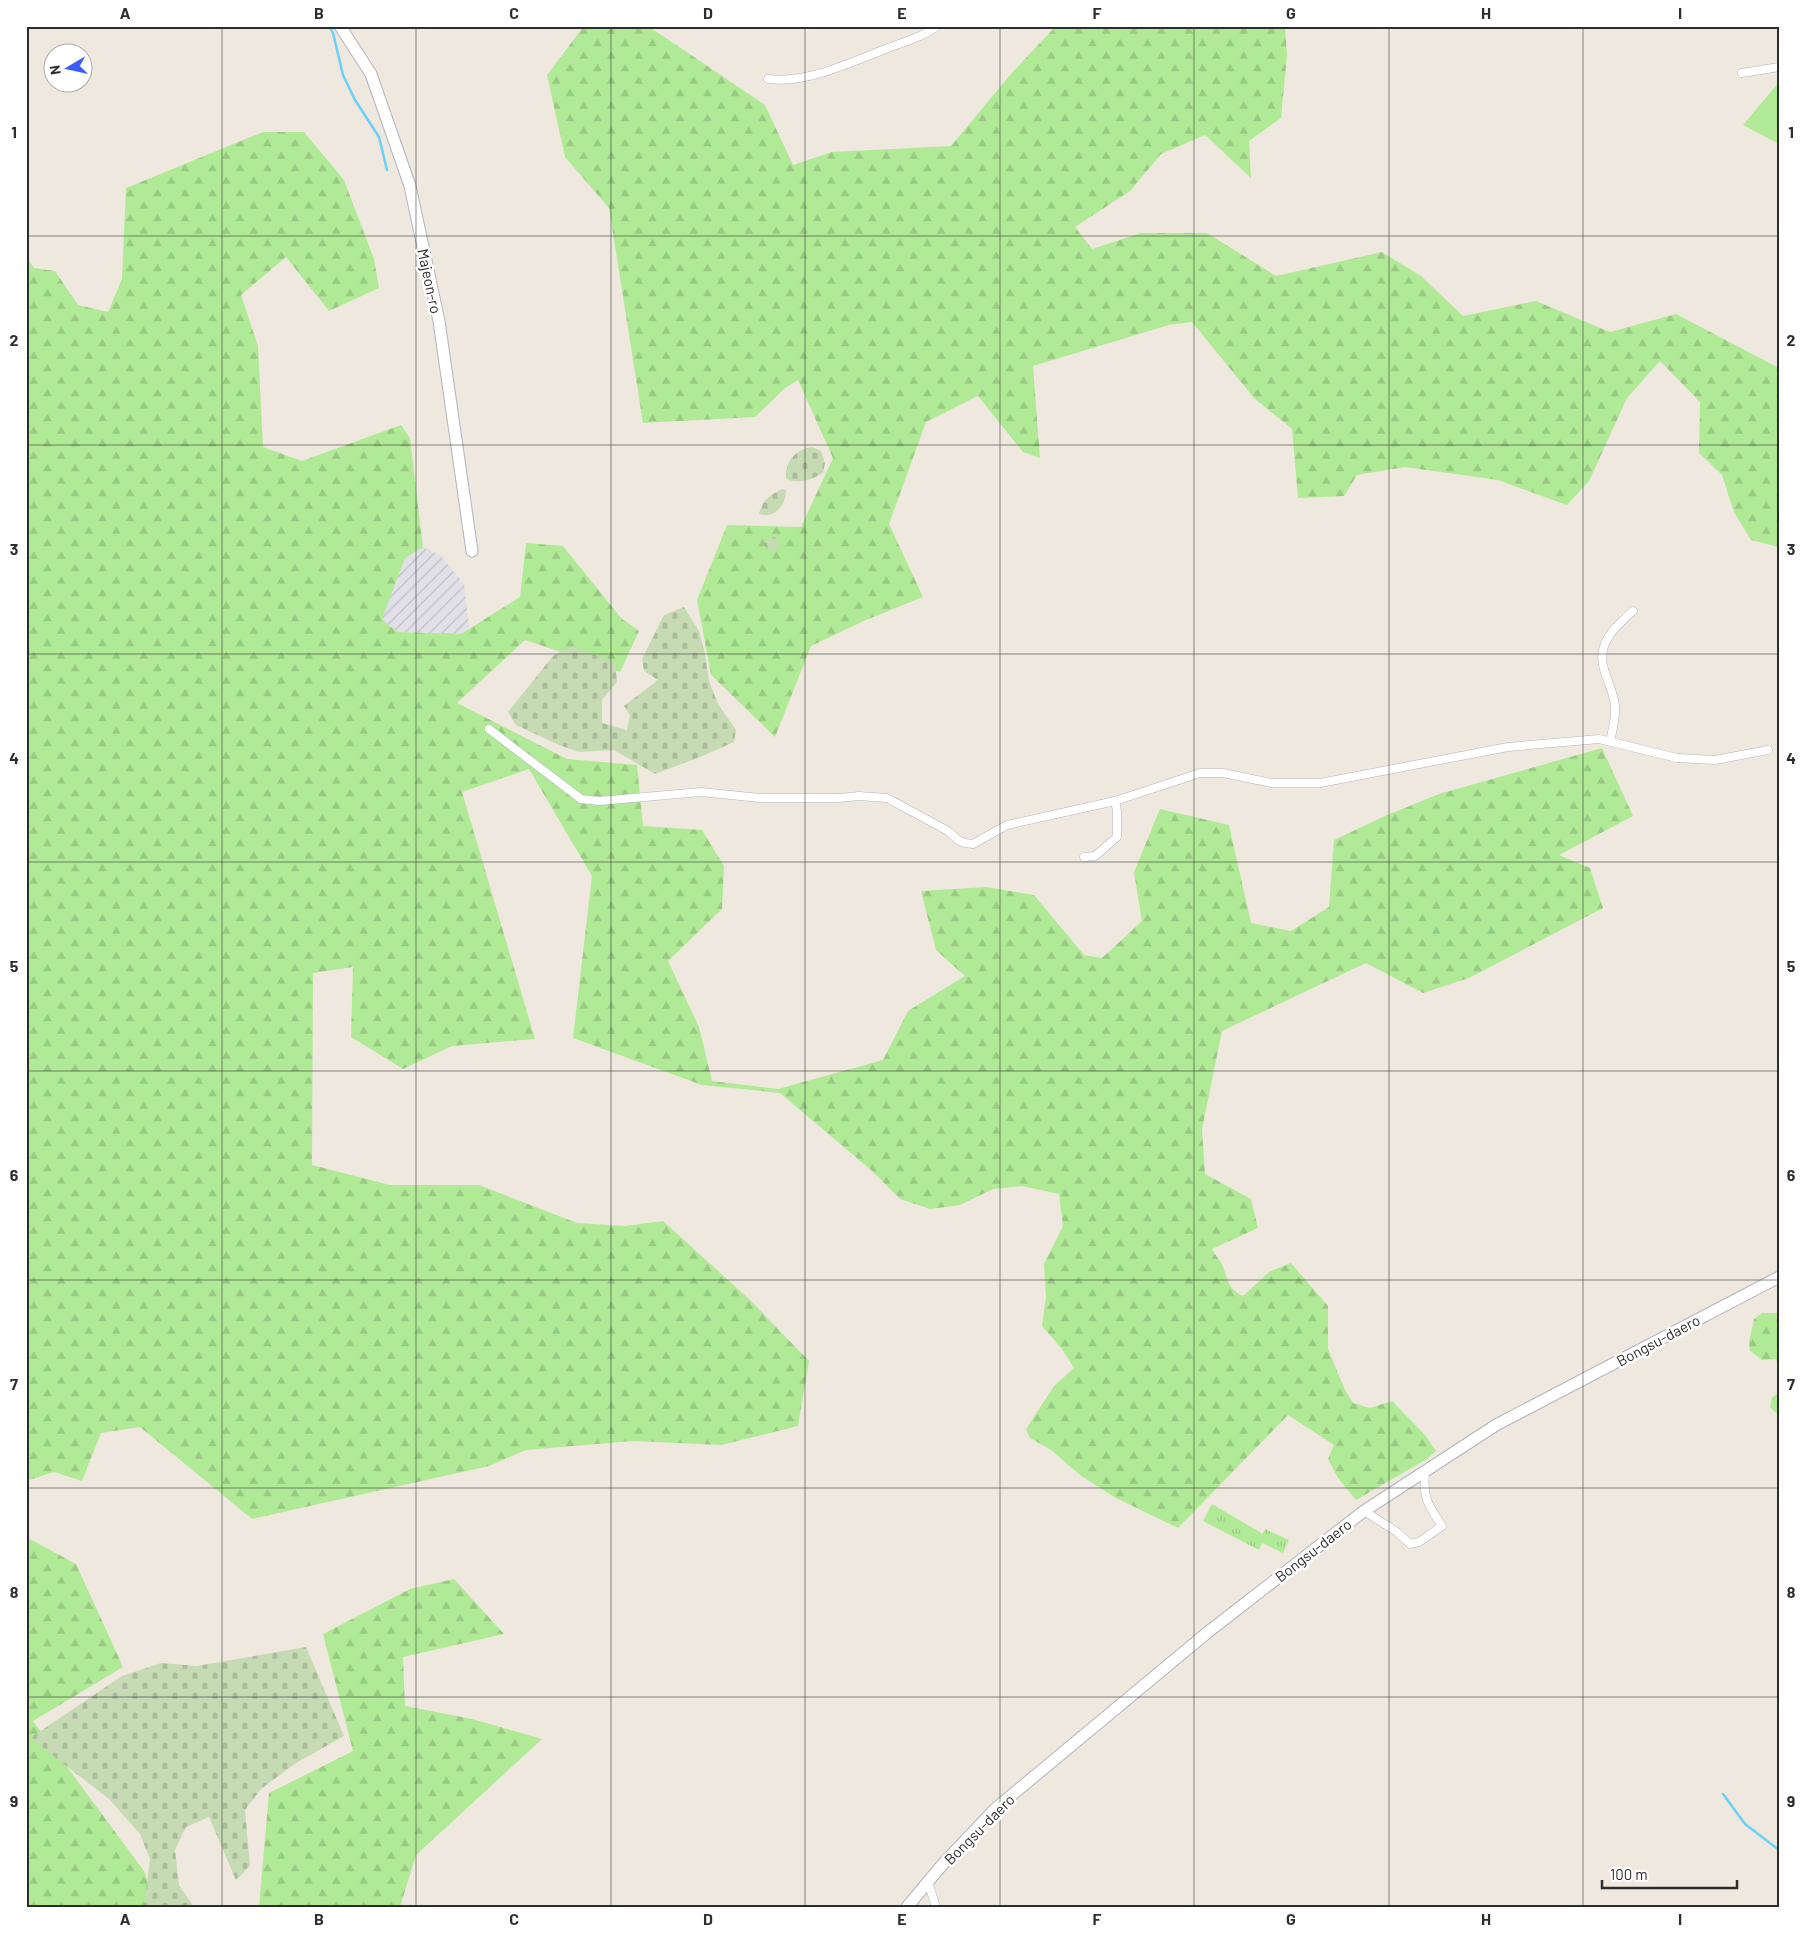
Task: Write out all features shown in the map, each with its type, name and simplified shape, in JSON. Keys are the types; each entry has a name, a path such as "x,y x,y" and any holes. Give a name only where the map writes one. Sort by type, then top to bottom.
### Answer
{"main road":[{"name":"Majeon-ro","path":"340,26 370,74 410,186 439,321 472,550"},
{"name":"Bongsu-daero","path":"907,1907 995,1809 1208,1632 1364,1510 1496,1425 1779,1277"}],"street":[{"path":"768,79 782,81 836,67 910,39 937,26"},
{"path":"1742,72 1779,67"},
{"path":"1610,740 1615,720 1615,705 1603,668 1603,654 1606,638 1633,611"},
{"path":"489,729 582,799 599,801 701,792 760,798 839,798 859,796 887,798 948,830 958,840 973,844 1007,825 1115,801 1200,773 1222,773 1272,783 1320,783 1508,747 1599,739 1610,740 1677,758 1715,760 1768,750"},
{"path":"1084,858 1095,856 1117,837 1115,801"},
{"path":"1364,1510 1397,1532 1410,1544 1419,1542 1442,1526 1426,1502 1424,1490 1425,1471"},
{"path":"928,1882 936,1907"}],"shaded area":[{"path":"423,547 440,555 464,584 469,627 461,634 397,632 382,619 405,558"}],"green space":[{"path":"584,26 648,26 765,105 793,165 832,152 951,146 1010,75 1056,26 1285,26 1287,55 1281,118 1249,141 1251,178 1205,135 1161,154 1130,191 1075,227 1092,249 1141,233 1207,233 1276,276 1382,252 1421,276 1463,316 1536,301 1610,332 1676,314 1779,368 1779,547 1751,540 1734,512 1722,475 1699,453 1700,402 1660,361 1627,398 1589,481 1567,505 1498,480 1405,467 1357,475 1344,496 1298,498 1292,429 1254,398 1192,322 1169,325 1033,366 1040,458 1023,452 978,396 926,422 889,524 923,597 866,620 811,646 775,737 711,675 697,600 727,525 801,527 833,458 798,380 785,388 755,417 643,423 609,208 565,157 547,75"},
{"path":"1779,82 1779,144 1743,125"},
{"path":"263,132 304,132 344,180 374,259 379,288 329,311 286,257 241,295 258,346 263,447 302,461 401,425 410,438 423,547 405,558 382,619 397,632 461,634 520,597 526,543 563,546 621,618 639,631 620,672 525,640 457,703 567,759 637,765 643,826 702,830 724,866 722,909 668,961 699,1027 712,1081 778,1089 883,1060 908,1011 965,976 936,950 921,891 986,887 1034,895 1084,955 1102,958 1142,921 1134,872 1160,809 1229,825 1251,923 1291,931 1329,907 1334,840 1385,816 1439,794 1602,748 1633,816 1559,855 1590,868 1603,908 1469,978 1423,993 1366,963 1222,1031 1202,1129 1205,1174 1251,1199 1258,1228 1212,1249 1222,1265 1231,1287 1243,1296 1269,1272 1291,1263 1328,1306 1328,1349 1345,1390 1353,1403 1370,1408 1392,1401 1425,1435 1436,1451 1427,1459 1356,1500 1338,1478 1328,1459 1334,1445 1288,1415 1178,1528 1114,1497 1080,1475 1051,1450 1030,1438 1026,1429 1054,1386 1074,1368 1062,1349 1042,1326 1046,1297 1044,1264 1063,1226 1059,1194 1022,1186 993,1189 960,1205 930,1209 900,1199 871,1170 780,1093 702,1085 573,1038 592,876 529,769 462,792 535,1039 452,1046 403,1069 351,1037 353,967 313,973 312,1165 390,1185 479,1185 577,1223 625,1226 663,1221 749,1299 809,1361 798,1426 721,1445 633,1441 526,1450 489,1466 252,1519 140,1427 101,1433 82,1481 54,1472 26,1481 26,257 34,268 55,271 78,305 108,312 122,279 126,188"},
{"path":"812,447 821,451 825,463 823,473 805,480 786,479 787,467 792,457 806,448"},
{"path":"782,489 786,490 782,506 775,513 759,514 762,505 767,499"},
{"path":"772,537 777,539 779,544 777,549 772,551 767,549 765,544 767,539"},
{"path":"684,607 699,631 709,681 718,704 736,730 734,742 655,774 614,750 579,752 516,725 508,712 553,656 572,646 615,663 617,682 602,700 602,723 627,730 630,715 624,706 658,680 644,671 642,659 664,615"},
{"path":"1762,1313 1779,1313 1779,1364 1775,1359 1762,1360 1750,1351 1749,1342 1754,1319"},
{"path":"1779,1394 1779,1416 1770,1407 1772,1397"},
{"path":"1212,1504 1263,1534 1265,1529 1289,1540 1283,1553 1262,1543 1259,1550 1203,1521"},
{"path":"26,1537 76,1564 123,1667 33,1721 144,1871 156,1907 26,1907"},
{"path":"454,1579 504,1634 403,1657 405,1706 472,1719 542,1739 416,1855 400,1907 259,1907 269,1793 353,1751 323,1634 410,1589"},
{"path":"306,1647 344,1736 296,1763 261,1789 245,1810 250,1866 236,1880 209,1817 186,1827 175,1850 179,1885 194,1907 144,1907 150,1859 140,1834 109,1799 30,1738 122,1676 161,1663 197,1666"}],"waterway":[{"path":"329,26 333,33 343,75 355,100 379,137 387,170"},
{"path":"1723,1794 1745,1824 1779,1850"}]}
